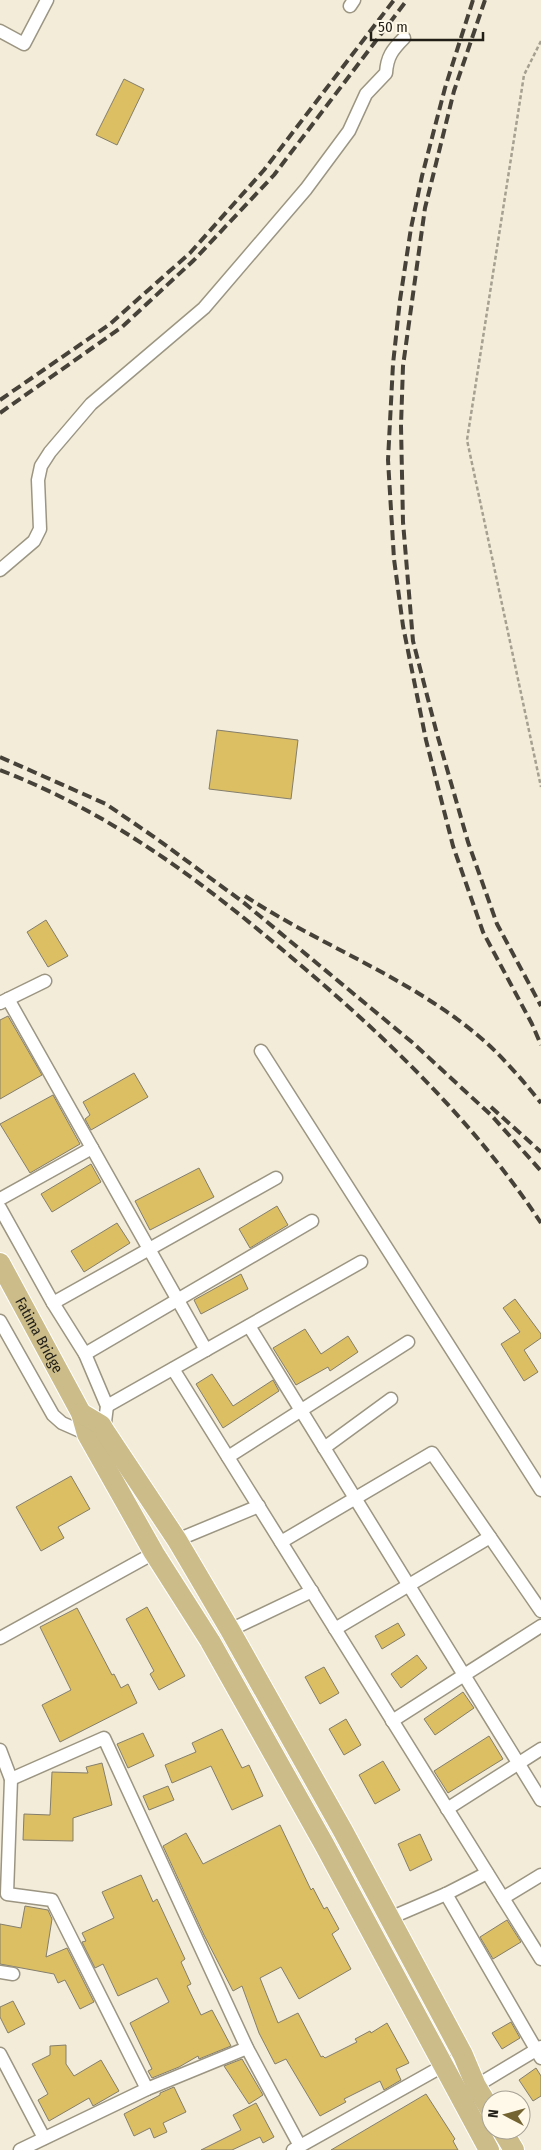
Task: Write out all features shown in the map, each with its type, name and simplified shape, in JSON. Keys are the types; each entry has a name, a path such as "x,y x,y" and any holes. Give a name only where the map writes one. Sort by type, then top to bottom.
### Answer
{"main road":[{"name":"Fatima Bridge","path":"0,1263 80,1411 96,1432"},
{"path":"96,1432 177,1540 230,1630 390,1918 463,2054 481,2094"},
{"path":"96,1432 154,1553 210,1641 338,1871 489,2150"}],"street":[{"path":"0,31 24,44 47,0"},
{"path":"0,570 34,541 40,529 38,480 41,466 50,452 90,404 204,308 306,189 349,131 366,94 386,73 386,62 390,52 404,38"},
{"path":"45,981 4,1001 92,1148 206,1350"},
{"path":"260,1051 541,1490"},
{"path":"0,1200 92,1148"},
{"path":"53,1303 276,1178"},
{"path":"0,1208 53,1303 85,1354 107,1406"},
{"path":"85,1354 312,1221"},
{"path":"0,1321 52,1415 62,1423 96,1432 107,1406 361,1262"},
{"path":"249,1326 541,1800"},
{"path":"228,1457 408,1342"},
{"path":"173,1369 541,1959"},
{"path":"324,1448 391,1399"},
{"path":"281,1542 432,1452 541,1611"},
{"path":"177,1540 258,1506"},
{"path":"335,1629 490,1537"},
{"path":"0,1638 154,1553"},
{"path":"230,1630 312,1591"},
{"path":"392,1721 541,1626"},
{"path":"11,1779 104,1738 247,2048 297,2148 463,2054"},
{"path":"447,1808 541,1749"},
{"path":"0,1750 11,1779 3,1893 52,1900 147,2089"},
{"path":"390,1918 446,1894 487,1873"},
{"path":"503,1898 541,1875"},
{"path":"446,1894 540,2052 476,2086"},
{"path":"0,1972 13,1974"},
{"path":"20,2150 147,2089 247,2048"},
{"path":"0,2054 44,2138"}],"path":[{"path":"541,41 524,75 468,440 541,787"}],"building":[{"path":"124,79 144,89 117,145 96,135"},
{"path":"217,730 298,740 291,799 209,789"},
{"path":"46,920 68,956 48,967 27,932"},
{"path":"8,1016 42,1075 0,1099 0,1020"},
{"path":"134,1073 148,1097 91,1130 85,1119 90,1115 83,1102"},
{"path":"53,1095 80,1144 30,1173 0,1124"},
{"path":"91,1164 101,1182 52,1212 41,1194"},
{"path":"199,1168 214,1197 150,1230 135,1201"},
{"path":"277,1206 288,1225 250,1248 239,1229"},
{"path":"117,1223 130,1243 84,1272 71,1251"},
{"path":"241,1274 248,1289 201,1314 194,1300"},
{"path":"515,1299 541,1334 541,1338 524,1350 538,1372 524,1381 501,1344 520,1332 503,1308"},
{"path":"305,1329 321,1354 348,1336 358,1352 330,1371 328,1367 296,1385 273,1348"},
{"path":"212,1374 233,1406 273,1380 279,1391 223,1428 196,1384"},
{"path":"71,1476 90,1509 58,1527 64,1538 41,1551 16,1507"},
{"path":"147,1607 185,1676 159,1690 150,1674 154,1671 126,1619"},
{"path":"77,1608 112,1675 114,1674 121,1688 128,1684 137,1703 60,1742 42,1705 71,1690 40,1627"},
{"path":"398,1623 405,1635 382,1649 375,1636"},
{"path":"417,1655 427,1668 401,1688 391,1674"},
{"path":"324,1667 339,1693 320,1704 305,1677"},
{"path":"463,1692 474,1708 435,1735 424,1719"},
{"path":"346,1719 361,1745 344,1755 329,1729"},
{"path":"222,1729 242,1768 249,1765 263,1796 232,1810 211,1766 172,1783 165,1765 196,1752 192,1743"},
{"path":"143,1733 154,1756 128,1768 117,1744"},
{"path":"489,1736 503,1759 448,1793 434,1771"},
{"path":"383,1761 400,1790 375,1804 359,1775"},
{"path":"102,1763 112,1805 73,1818 73,1841 23,1840 24,1814 50,1815 52,1772 88,1773 86,1767"},
{"path":"168,1786 174,1800 149,1810 143,1796"},
{"path":"280,1825 311,1890 313,1888 324,1909 327,1907 339,1929 332,1934 351,1969 299,1999 281,1967 260,1978 278,2023 298,2013 321,2057 325,2058 357,2042 355,2039 370,2031 371,2033 387,2023 409,2063 396,2069 401,2080 384,2090 380,2081 344,2099 346,2102 320,2116 286,2059 275,2064 259,2033 242,1986 233,1991 204,1935 163,1846 186,1833 203,1864"},
{"path":"420,1834 432,1860 410,1871 398,1844"},
{"path":"141,1875 153,1902 157,1899 185,1959 181,1962 191,1984 187,1986 201,2015 212,2010 231,2046 199,2059 198,2056 179,2067 152,2078 148,2071 152,2069 130,2023 169,2002 157,1978 118,1996 103,1964 95,1968 82,1942 86,1941 82,1933 114,1918 102,1892"},
{"path":"25,1906 48,1910 52,1919 46,1957 67,1948 94,2002 80,2009 65,1980 58,1983 54,1974 0,1964 0,1924 21,1928"},
{"path":"507,1920 521,1942 493,1959 480,1937"},
{"path":"13,2001 25,2024 8,2033 0,2017 0,2007"},
{"path":"511,2022 520,2038 502,2049 492,2033"},
{"path":"66,2045 66,2064 74,2076 101,2060 119,2091 93,2106 89,2098 49,2121 38,2100 48,2094 32,2064 50,2055 50,2046"},
{"path":"242,2059 263,2095 249,2104 224,2066"},
{"path":"536,2068 541,2076 541,2096 533,2101 531,2090 526,2090 519,2080"},
{"path":"174,2087 186,2112 163,2123 167,2132 154,2138 150,2128 134,2136 124,2114"},
{"path":"426,2094 455,2139 453,2141 458,2150 331,2150"},
{"path":"256,2103 274,2137 263,2143 260,2137 232,2150 201,2150 241,2130 233,2115"}],"railway":[{"path":"0,400 110,324 190,253 264,170 394,0"},
{"path":"0,413 122,327 194,260 274,175 407,0"},
{"path":"473,0 445,88 422,176 411,228 400,300 393,364 388,460 394,559 403,626 426,740 453,846 483,932 532,1024 541,1045"},
{"path":"485,0 454,91 425,208 403,366 401,426 403,522 413,641 437,734 468,842 497,924 541,1006"},
{"path":"0,757 106,804 243,902 413,1043 492,1116 541,1171"},
{"path":"0,770 80,807 154,851 223,901 291,957 360,1017 426,1081 486,1149 515,1185 541,1223"},
{"path":"245,896 304,931 427,998 482,1039 497,1053 541,1103"},
{"path":"491,1107 541,1152"}]}
